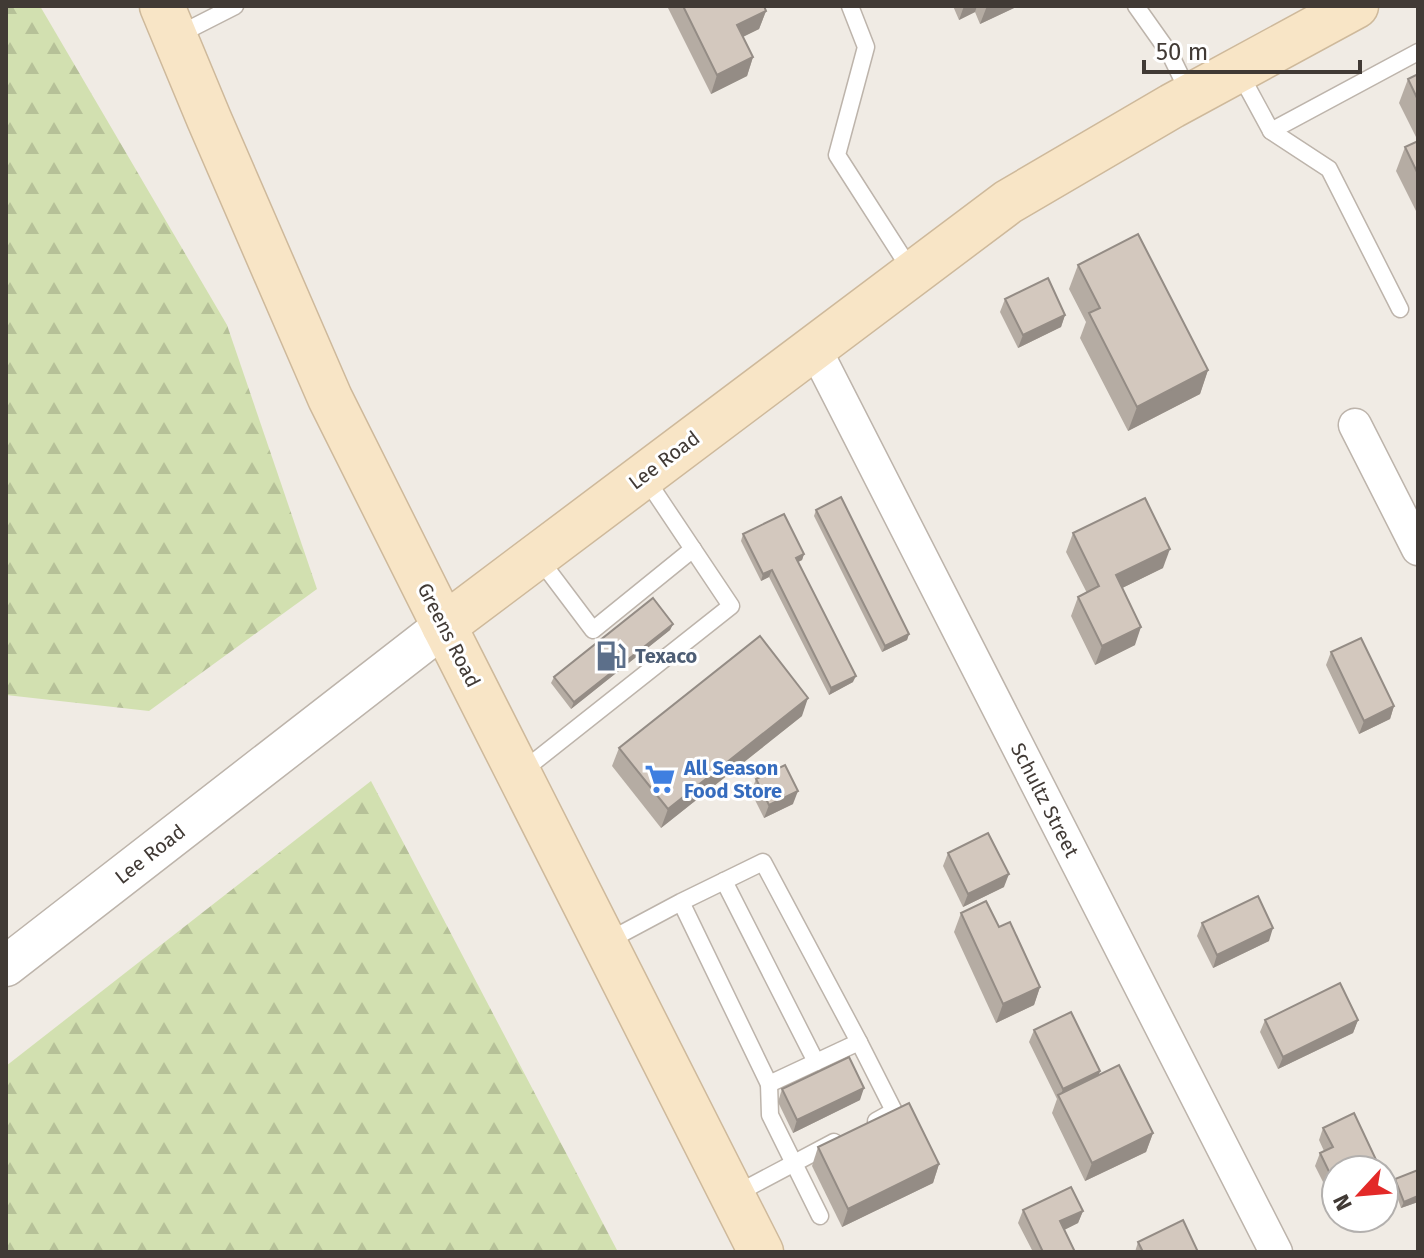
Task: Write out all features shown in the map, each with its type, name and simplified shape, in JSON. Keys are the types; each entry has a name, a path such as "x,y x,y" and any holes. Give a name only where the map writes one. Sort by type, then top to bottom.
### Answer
{"main road":[{"name":"Lee Road","path":"444,626 1008,202 1191,96 1356,6"},
{"name":"Greens Road","path":"169,22 330,398 761,1252"}],"street":[{"name":"Schultz Street","path":"814,347 1276,1252"},
{"path":"1355,425 1418,549"},
{"name":"Lee Road","path":"6,966 444,626"}],"lane":[{"path":"169,22 235,6"},
{"path":"850,6 866,47 837,155 913,273"},
{"path":"1136,6 1170,54 1191,96"},
{"path":"1271,131 1418,52"},
{"path":"1238,70 1271,131 1329,169 1400,309"},
{"path":"519,774 731,606 643,475"},
{"path":"537,556 593,630 693,549"},
{"path":"605,943 763,862 859,1042 894,1111 733,1195"},
{"path":"724,881 816,1062"},
{"path":"681,902 769,1084 770,1115 820,1216"},
{"path":"769,1084 859,1042"}],"green space":[{"path":"6,6 40,6 227,325 317,589 149,711 6,695"},
{"path":"371,781 618,1252 6,1252 6,1066"}],"building":[{"path":"683,6 764,6 766,11 737,25 753,57 717,75"},
{"path":"1418,74 1418,100 1408,79"},
{"path":"1418,141 1418,174 1405,147"},
{"path":"1138,234 1208,370 1137,407 1089,313 1100,308 1078,265"},
{"path":"1048,278 1065,315 1023,335 1005,299"},
{"path":"841,497 909,634 885,646 816,510"},
{"path":"1145,498 1170,549 1116,575 1141,627 1102,646 1078,597 1099,586 1073,533"},
{"path":"784,514 804,554 796,558 856,676 831,688 772,570 763,574 743,534"},
{"name":"Texaco","path":"653,598 673,624 574,702 554,677"},
{"path":"760,636 808,698 668,809 619,748"},
{"path":"1361,638 1394,706 1364,721 1331,652"},
{"path":"785,765 798,791 769,805 756,779"},
{"path":"988,833 1009,874 968,894 948,853"},
{"path":"1258,896 1273,928 1217,955 1202,923"},
{"path":"986,901 999,927 1010,922 1040,987 1003,1004 961,913"},
{"path":"1340,983 1358,1020 1283,1057 1265,1020"},
{"path":"1071,1012 1100,1071 1063,1089 1034,1030"},
{"path":"849,1057 864,1088 797,1120 782,1089"},
{"path":"1119,1065 1153,1133 1092,1163 1058,1095"},
{"path":"909,1103 939,1164 848,1209 818,1147"},
{"path":"1354,1113 1373,1154 1320,1154 1333,1147 1323,1128"},
{"path":"1418,1170 1418,1196 1404,1202 1400,1177"},
{"path":"1071,1187 1083,1211 1060,1221 1075,1252 1043,1252 1023,1210"},
{"path":"1183,1220 1198,1252 1143,1252 1138,1242"}],"place":[{"name":"Texaco","path":"611,656"},
{"name":"All Season Food Store","path":"660,779"}]}
